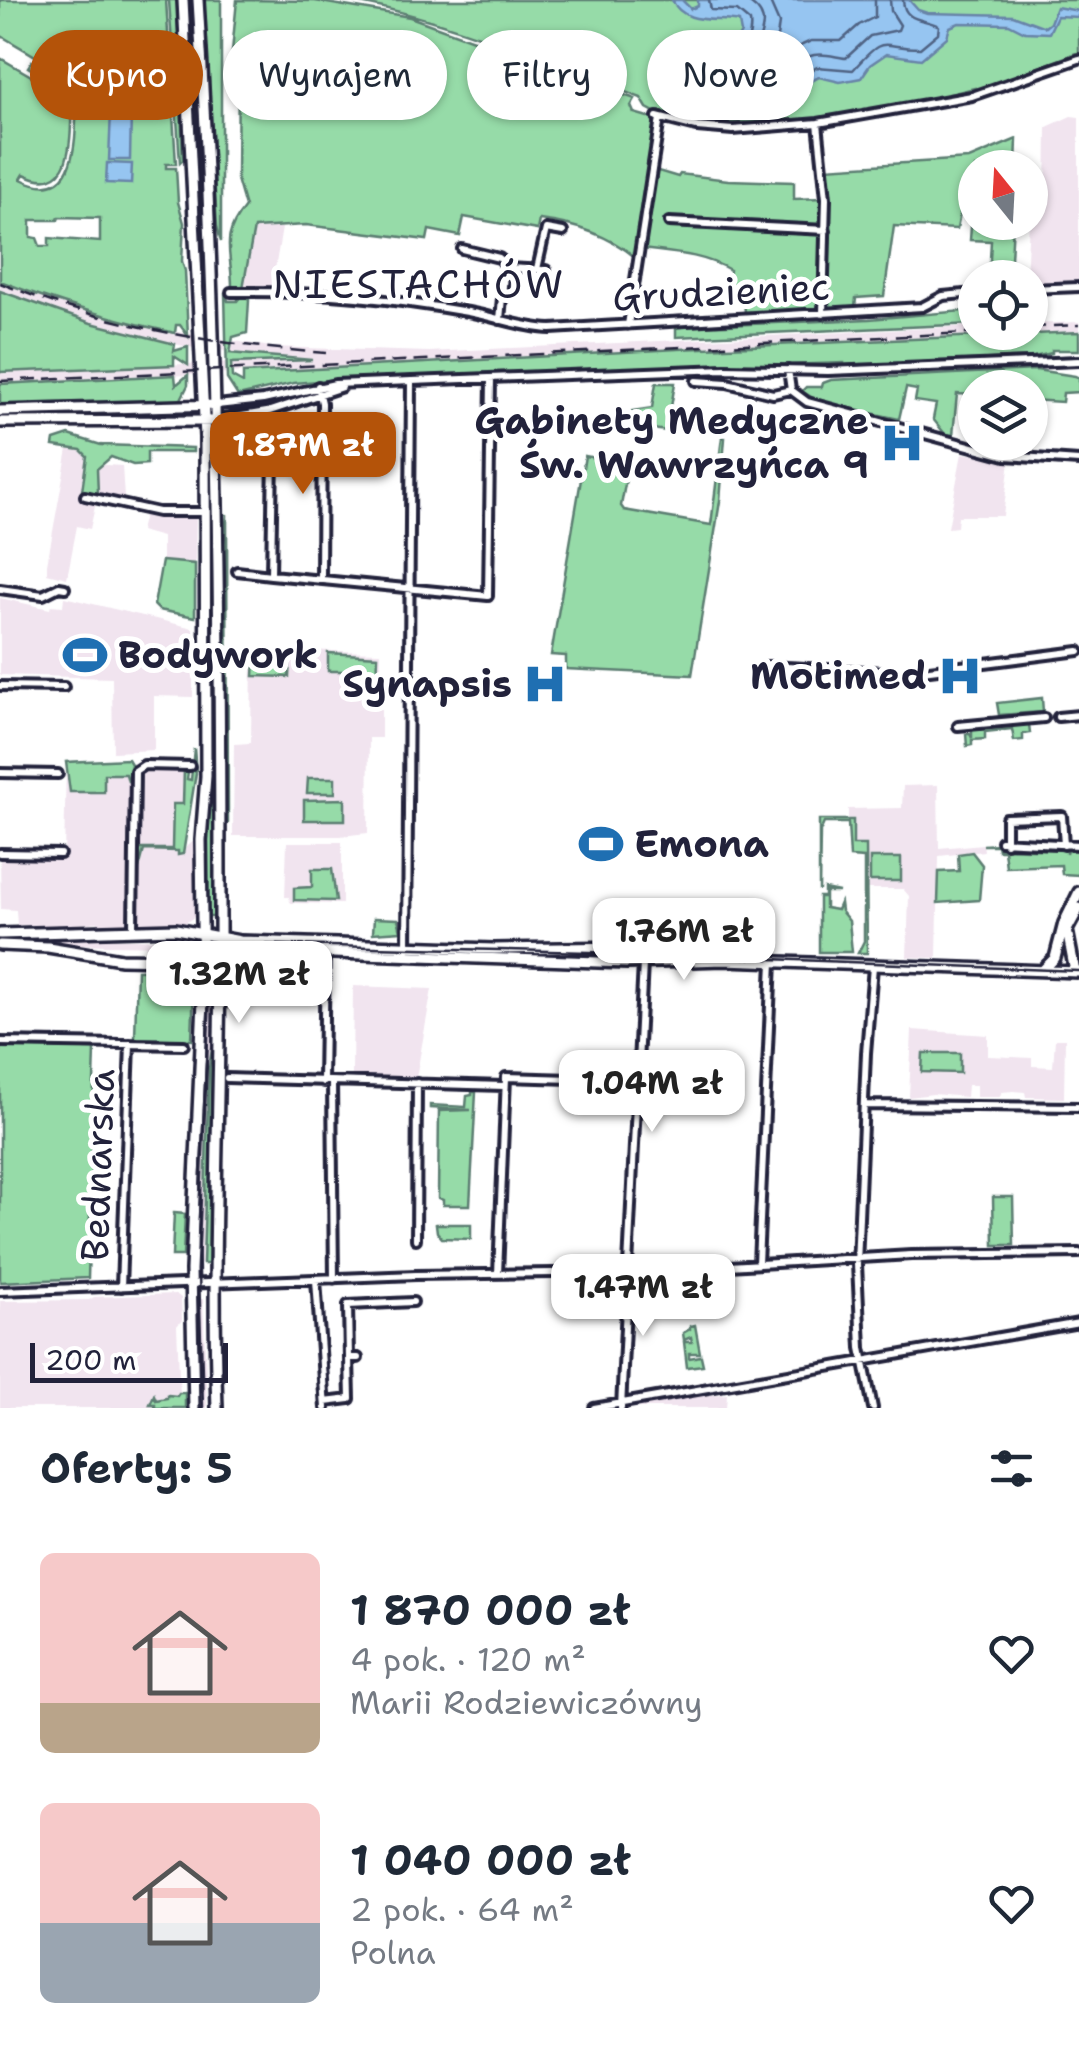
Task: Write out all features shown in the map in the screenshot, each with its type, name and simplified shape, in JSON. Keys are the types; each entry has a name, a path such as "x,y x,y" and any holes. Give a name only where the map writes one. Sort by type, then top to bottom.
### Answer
{"main road":[{"path":"183,0 205,437 206,776 201,840 202,975 191,1284 194,1408"},
{"path":"198,0 217,391 220,945 213,1284 217,1408"},
{"path":"0,411 217,405"},
{"path":"0,422 217,420"},
{"path":"1041,971 1055,958 1064,923 1079,892"},
{"path":"0,934 176,929 201,947 220,945 240,950 631,947 772,968 873,966 1077,972 1067,930 1079,908"},
{"path":"0,945 48,947 122,958 184,960 202,975"},
{"path":"201,947 220,945"},
{"path":"184,960 201,947 220,945 643,963 724,960"},
{"path":"631,947 639,952 643,963"}],"street":[{"path":"628,325 658,118 733,130 818,123 972,96 1079,59"},
{"path":"818,123 826,230 822,314"},
{"path":"669,222 826,230"},
{"path":"537,269 546,228 563,232"},
{"path":"462,250 498,258 507,268 546,270"},
{"path":"500,320 507,268"},
{"path":"1048,289 1079,287"},
{"name":"Grudzieniec","path":"231,292 326,293 467,312 538,328 922,307 943,296 958,295"},
{"path":"217,405 358,384 411,381 1079,361"},
{"path":"788,370 791,390 807,402 1006,456 1079,462"},
{"path":"237,571 488,596 491,378"},
{"path":"407,950 411,381"},
{"path":"696,381 726,382 772,394 791,390"},
{"path":"217,420 267,412 320,389"},
{"path":"320,389 321,580"},
{"path":"272,575 273,454"},
{"path":"85,496 158,512 205,512"},
{"path":"0,588 43,594 65,588"},
{"path":"767,666 906,673 1079,651"},
{"path":"0,686 64,687"},
{"path":"1058,717 1079,715"},
{"path":"958,726 1044,718"},
{"path":"133,928 135,771 146,764 190,766"},
{"path":"0,773 58,774"},
{"path":"1064,845 1062,816 1006,818 1003,842 1064,845 1079,845"},
{"path":"0,853 60,854"},
{"path":"621,1406 643,963 664,950"},
{"path":"325,952 334,1279"},
{"path":"872,1408 864,1360 858,1257 873,966"},
{"path":"758,1263 772,968"},
{"path":"0,1042 184,1045"},
{"name":"Bednarska","path":"122,1287 130,1044"},
{"path":"498,1274 505,1079 511,1075 636,1081"},
{"path":"227,1078 504,1086"},
{"path":"416,1239 417,1083"},
{"path":"866,1105 1079,1107"},
{"path":"0,1291 628,1272 858,1257 1079,1253"},
{"path":"316,1280 325,1405 350,1399"},
{"path":"352,1408 348,1305 413,1302"},
{"path":"594,1408 1079,1323"},
{"path":"348,1358 358,1358"}],"shaded area":[{"path":"1071,116 1079,117 1079,280 1048,282 1048,260 1027,260 1028,240 1048,240 1047,127"},
{"path":"254,228 282,228 272,287 243,288"},
{"path":"0,281 147,327 271,347 429,352 958,327 958,338 0,384 0,372 300,359 188,347 117,331 0,291"},
{"path":"1079,322 1079,332 1048,333 1048,323"},
{"path":"68,449 91,452 90,464 122,466 124,498 98,493 90,529 77,526 67,578 47,573 47,564"},
{"path":"961,460 1010,461 1003,516 958,516 957,527 948,528"},
{"path":"145,511 196,515 195,564 162,561 162,537 140,531"},
{"path":"64,597 193,628 193,697 154,696 154,750 113,752 112,678 0,675 0,598 50,609 51,605 63,606"},
{"path":"252,649 381,652 381,738 369,738 368,833 233,836 234,744 251,743"},
{"path":"128,759 132,768 184,769 183,804 173,804 173,850 183,850 195,840 194,917 182,925 17,925 16,910 1,909 0,856 64,857 66,762"},
{"path":"938,785 939,848 983,844 984,851 939,856 937,958 907,957 909,896 903,889 867,889 866,845 853,845 853,821 848,820 848,809 902,808 903,786"},
{"path":"287,842 342,842 342,904 290,903 289,897 285,897"},
{"path":"0,936 195,943 188,950 168,946 0,943"},
{"path":"419,948 635,952 640,959 419,954"},
{"path":"208,982 215,982 214,1037 209,1068 203,1264 197,1264"},
{"path":"353,986 432,989 416,1078 352,1075"},
{"path":"912,1030 988,1035 988,1056 1032,1058 1032,1066 1053,1067 1055,1039 1065,1039 1064,1098 1026,1097 1025,1092 1013,1091 1002,1092 999,1097 976,1097 976,1085 967,1085 966,1097 909,1097"},
{"path":"176,1294 181,1298 182,1320 177,1326 180,1398 185,1408 0,1408 0,1301"},
{"path":"199,1299 203,1299 207,1408 202,1408"},
{"path":"727,1394 726,1408 629,1408 696,1396"}],"green space":[{"path":"0,0 166,0 168,30 30,30 30,53 0,35"},
{"path":"169,0 177,0 178,30 171,30"},
{"path":"189,0 193,0 195,30 190,30"},
{"path":"204,0 221,0 221,242 217,226"},
{"path":"237,0 315,1 410,17 446,30 234,30"},
{"path":"343,0 1079,0 1079,52 1026,72 1026,77 979,92 975,88 946,95 947,99 796,123 794,120 814,120 814,30 647,30 647,108 641,98 627,93 627,30 467,32"},
{"path":"447,30 467,38 467,120 627,120 627,96 635,99 631,106 634,113 647,120 658,120 635,257 590,232 539,220 537,230 464,217 460,236 429,230 427,240 306,225 254,228 243,288 232,287 229,237 245,207 237,179 238,120 447,120"},
{"path":"0,58 30,75 30,120 71,120 63,168 49,179 24,174 21,179 37,185 59,180 74,149 76,120 173,120 176,164 166,164 166,168 176,168 184,223 182,261 188,336 180,325 176,325 175,333 108,317 0,281","holes":["100,218 100,242 49,238 49,246 40,246 37,238 31,237 31,220"]},
{"path":"177,120 182,120 180,163"},
{"path":"195,120 200,120 206,218 211,388 208,400"},
{"path":"705,120 785,120 761,123 758,128 757,123"},
{"path":"1017,139 1017,150 991,150"},
{"path":"819,145 824,145 826,168 958,160 957,229 894,226 884,296 856,298 855,307 745,313 743,285 728,284 730,270 698,257 642,249 655,170 678,177 680,174 794,182 794,199 824,198"},
{"path":"970,240 1012,240 1011,260 990,260 991,241"},
{"path":"0,291 91,323 175,344 174,351 188,347 188,365 174,356 174,365 0,372"},
{"path":"225,292 228,301 237,301 242,295 249,300 247,333 233,337 230,353 312,360 231,363 232,377 243,383 243,373 958,337 958,350 1048,350 1048,333 1079,332 1079,350 1052,350 1034,357 331,380 294,383 238,396 227,379"},
{"path":"958,311 958,325 676,337 676,327"},
{"path":"1048,372 1079,378 1079,392 1063,393 1062,402 1048,401"},
{"path":"958,374 953,435 945,434 933,419 936,404 915,401 917,390 906,388 899,419 819,402 802,391 806,387 822,387 831,380"},
{"path":"175,375 176,385 188,375 188,385 179,403 0,407 0,384"},
{"path":"656,383 675,383 667,431 630,426 632,411 652,408"},
{"path":"180,411 180,415 0,418 0,415"},
{"path":"69,435 101,445 193,448 193,452 147,452 147,464 133,465 111,457 97,469 98,493 82,491 87,456 81,450 53,446 54,440"},
{"path":"722,437 725,438 720,501 692,675 566,669 566,656 551,655 585,456 606,460 605,469 627,473 621,506 624,510 711,525"},
{"path":"212,438 214,917 208,917"},
{"path":"227,514 228,823 226,825 224,543"},
{"path":"162,561 195,564 195,617 159,610 154,605"},
{"path":"328,653 378,656 377,682 362,682 362,671 328,671"},
{"path":"255,658 290,659 289,677 254,676"},
{"path":"1042,698 1043,712 999,715 997,703"},
{"path":"1029,724 1030,733 1023,734 1023,740 1014,741 1012,729 985,732 985,739 972,740 972,745 967,746 966,734 972,738 972,728"},
{"path":"194,748 196,773 183,854 144,850 139,869 139,849 172,849 173,804 183,804 184,768 191,780"},
{"path":"128,759 128,782 126,774 104,774 104,792 70,792 66,762"},
{"path":"308,778 335,778 335,793 307,793"},
{"path":"345,799 345,820 304,820 304,800"},
{"path":"819,820 853,820 853,845 866,845 867,953 858,953 864,941 864,858 850,857 848,823 824,823 820,832 819,891"},
{"path":"998,844 999,848 1066,850 1066,854 1067,850 1079,850 1079,875 1062,874 1061,865 1006,867 1004,850 998,850 997,845 983,845"},
{"path":"972,852 982,865 979,900 938,903 939,872 959,871 958,854"},
{"path":"870,858 901,858 901,881 870,881"},
{"path":"312,869 332,869 336,901 294,900 294,888 312,887"},
{"path":"824,889 839,892 825,892 825,908 837,910 840,903 849,921 852,952 819,952 819,897 824,897"},
{"path":"374,918 398,919 401,931 373,933"},
{"path":"180,969 194,982 192,1040 135,1038 137,970"},
{"path":"214,1037 209,1264 203,1264 209,1068"},
{"path":"0,1047 95,1049 88,1278 0,1282"},
{"path":"923,1053 960,1053 960,1073 922,1072"},
{"path":"476,1092 470,1205 443,1205 438,1198 439,1111 471,1110 430,1105 466,1107 467,1096"},
{"path":"993,1197 1013,1197 1014,1245 994,1245"},
{"path":"174,1213 185,1214 183,1256 172,1256"},
{"path":"436,1224 471,1224 471,1239 442,1238"},
{"path":"695,1325 700,1353 689,1353 689,1358 701,1356 703,1365 687,1367 684,1342 692,1342 691,1337 684,1340 683,1333"},
{"path":"185,1393 185,1408 155,1408 155,1404 150,1404 154,1395 156,1400"}],"water":[{"path":"672,0 682,0 691,9 698,6 698,0 909,0 927,13 1013,15 1045,27 1056,7 1079,11 1079,17 1057,16 1049,33 1025,32 1009,24 959,23 950,27 947,37 921,59 886,54 870,65 861,78 840,82 819,77 814,80 814,30 740,30 739,22 692,17"},
{"path":"111,120 131,120 130,160 109,160"},
{"path":"107,163 132,164 131,184 106,183"}],"tram line":[{"path":"203,1408 198,1239 210,975 221,953 244,944 589,952 1079,971"}],"railway":[{"path":"0,283 80,311 160,331 242,345 326,353"},
{"path":"1048,326 1079,325"},
{"path":"0,381 958,333"}],"place":[{"name":"Gabinety Medyczne Św. Wawrzyńca 9","path":"902,443"},
{"name":"Bodywork","path":"85,655"},
{"name":"Motimed","path":"960,676"},
{"name":"Synapsis","path":"545,684"},
{"name":"Emona","path":"601,844"}],"district":[{"name":"NIESTACHÓW","path":"419,284"}]}
